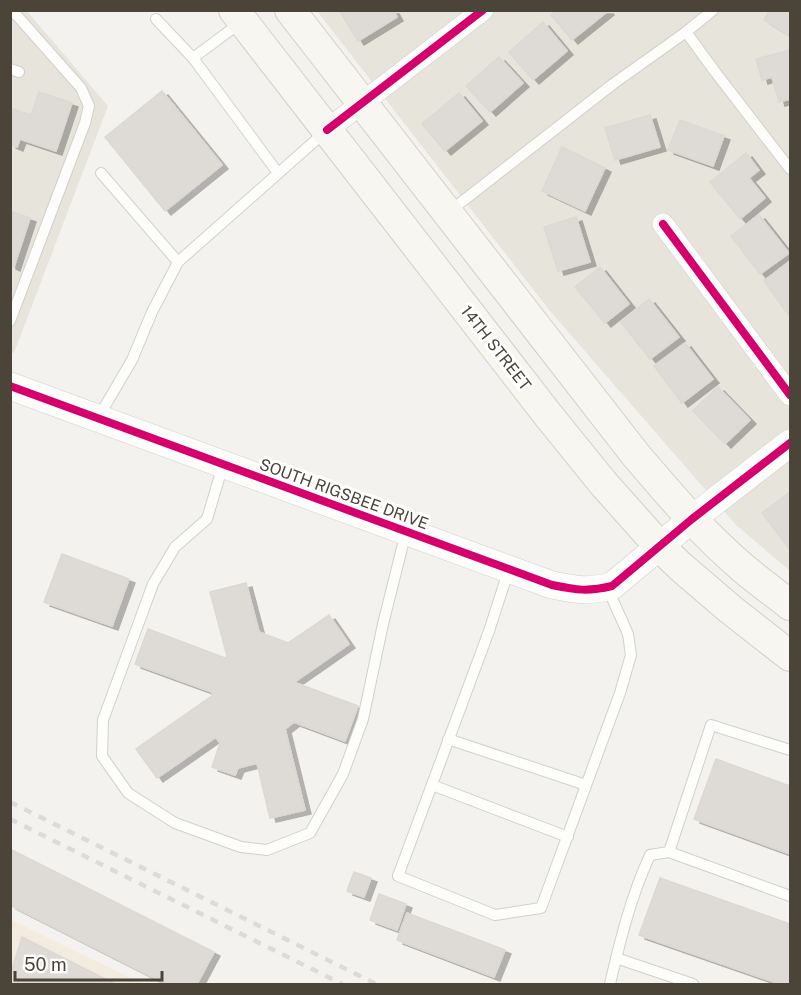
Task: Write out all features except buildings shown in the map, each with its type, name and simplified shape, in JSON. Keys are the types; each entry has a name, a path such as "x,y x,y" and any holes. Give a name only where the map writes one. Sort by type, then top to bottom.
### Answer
{"main road":[{"path":"290,10 635,454 693,519 743,568 790,605"},
{"name":"14TH STREET","path":"239,16 574,449 660,547 730,609 790,656"}],"street":[{"path":"327,130 483,10"},
{"path":"663,224 790,394"},
{"name":"SOUTH RIGSBEE DRIVE","path":"12,390 98,418 552,585 577,590 608,588"},
{"path":"608,588 790,443"}],"lane":[{"path":"10,321 85,123 89,106 81,88 12,10"},
{"path":"447,213 613,84 713,10"},
{"path":"193,58 239,16"},
{"path":"156,19 193,58 278,174"},
{"path":"686,32 790,169"},
{"path":"98,418 132,360 152,312 178,262 327,130"},
{"path":"101,173 178,262"},
{"path":"223,464 207,519 175,546 153,584 103,720 102,756 128,793 175,823 241,847 267,850 310,832 342,774 363,719 406,531"},
{"path":"509,568 489,631 398,876 495,915 541,908 620,693 631,655 628,634 608,588"},
{"path":"669,852 711,724 790,750"},
{"path":"448,739 586,785"},
{"path":"432,785 568,837"},
{"path":"610,984 622,931 650,855 669,852 790,896"},
{"path":"616,958 693,984"}],"shaded area":[{"path":"11,11 27,11 108,106 14,353 11,352"},
{"path":"317,11 790,11 790,571 736,525 550,311"},
{"path":"10,919 128,977 144,984 11,984"}],"railway":[{"path":"10,802 376,984"},
{"path":"10,819 342,984"}],"cycle path":[{"path":"327,130 483,10"},
{"path":"663,224 790,395"},
{"path":"10,386 552,585 582,590 612,586 692,519 790,443"}]}
